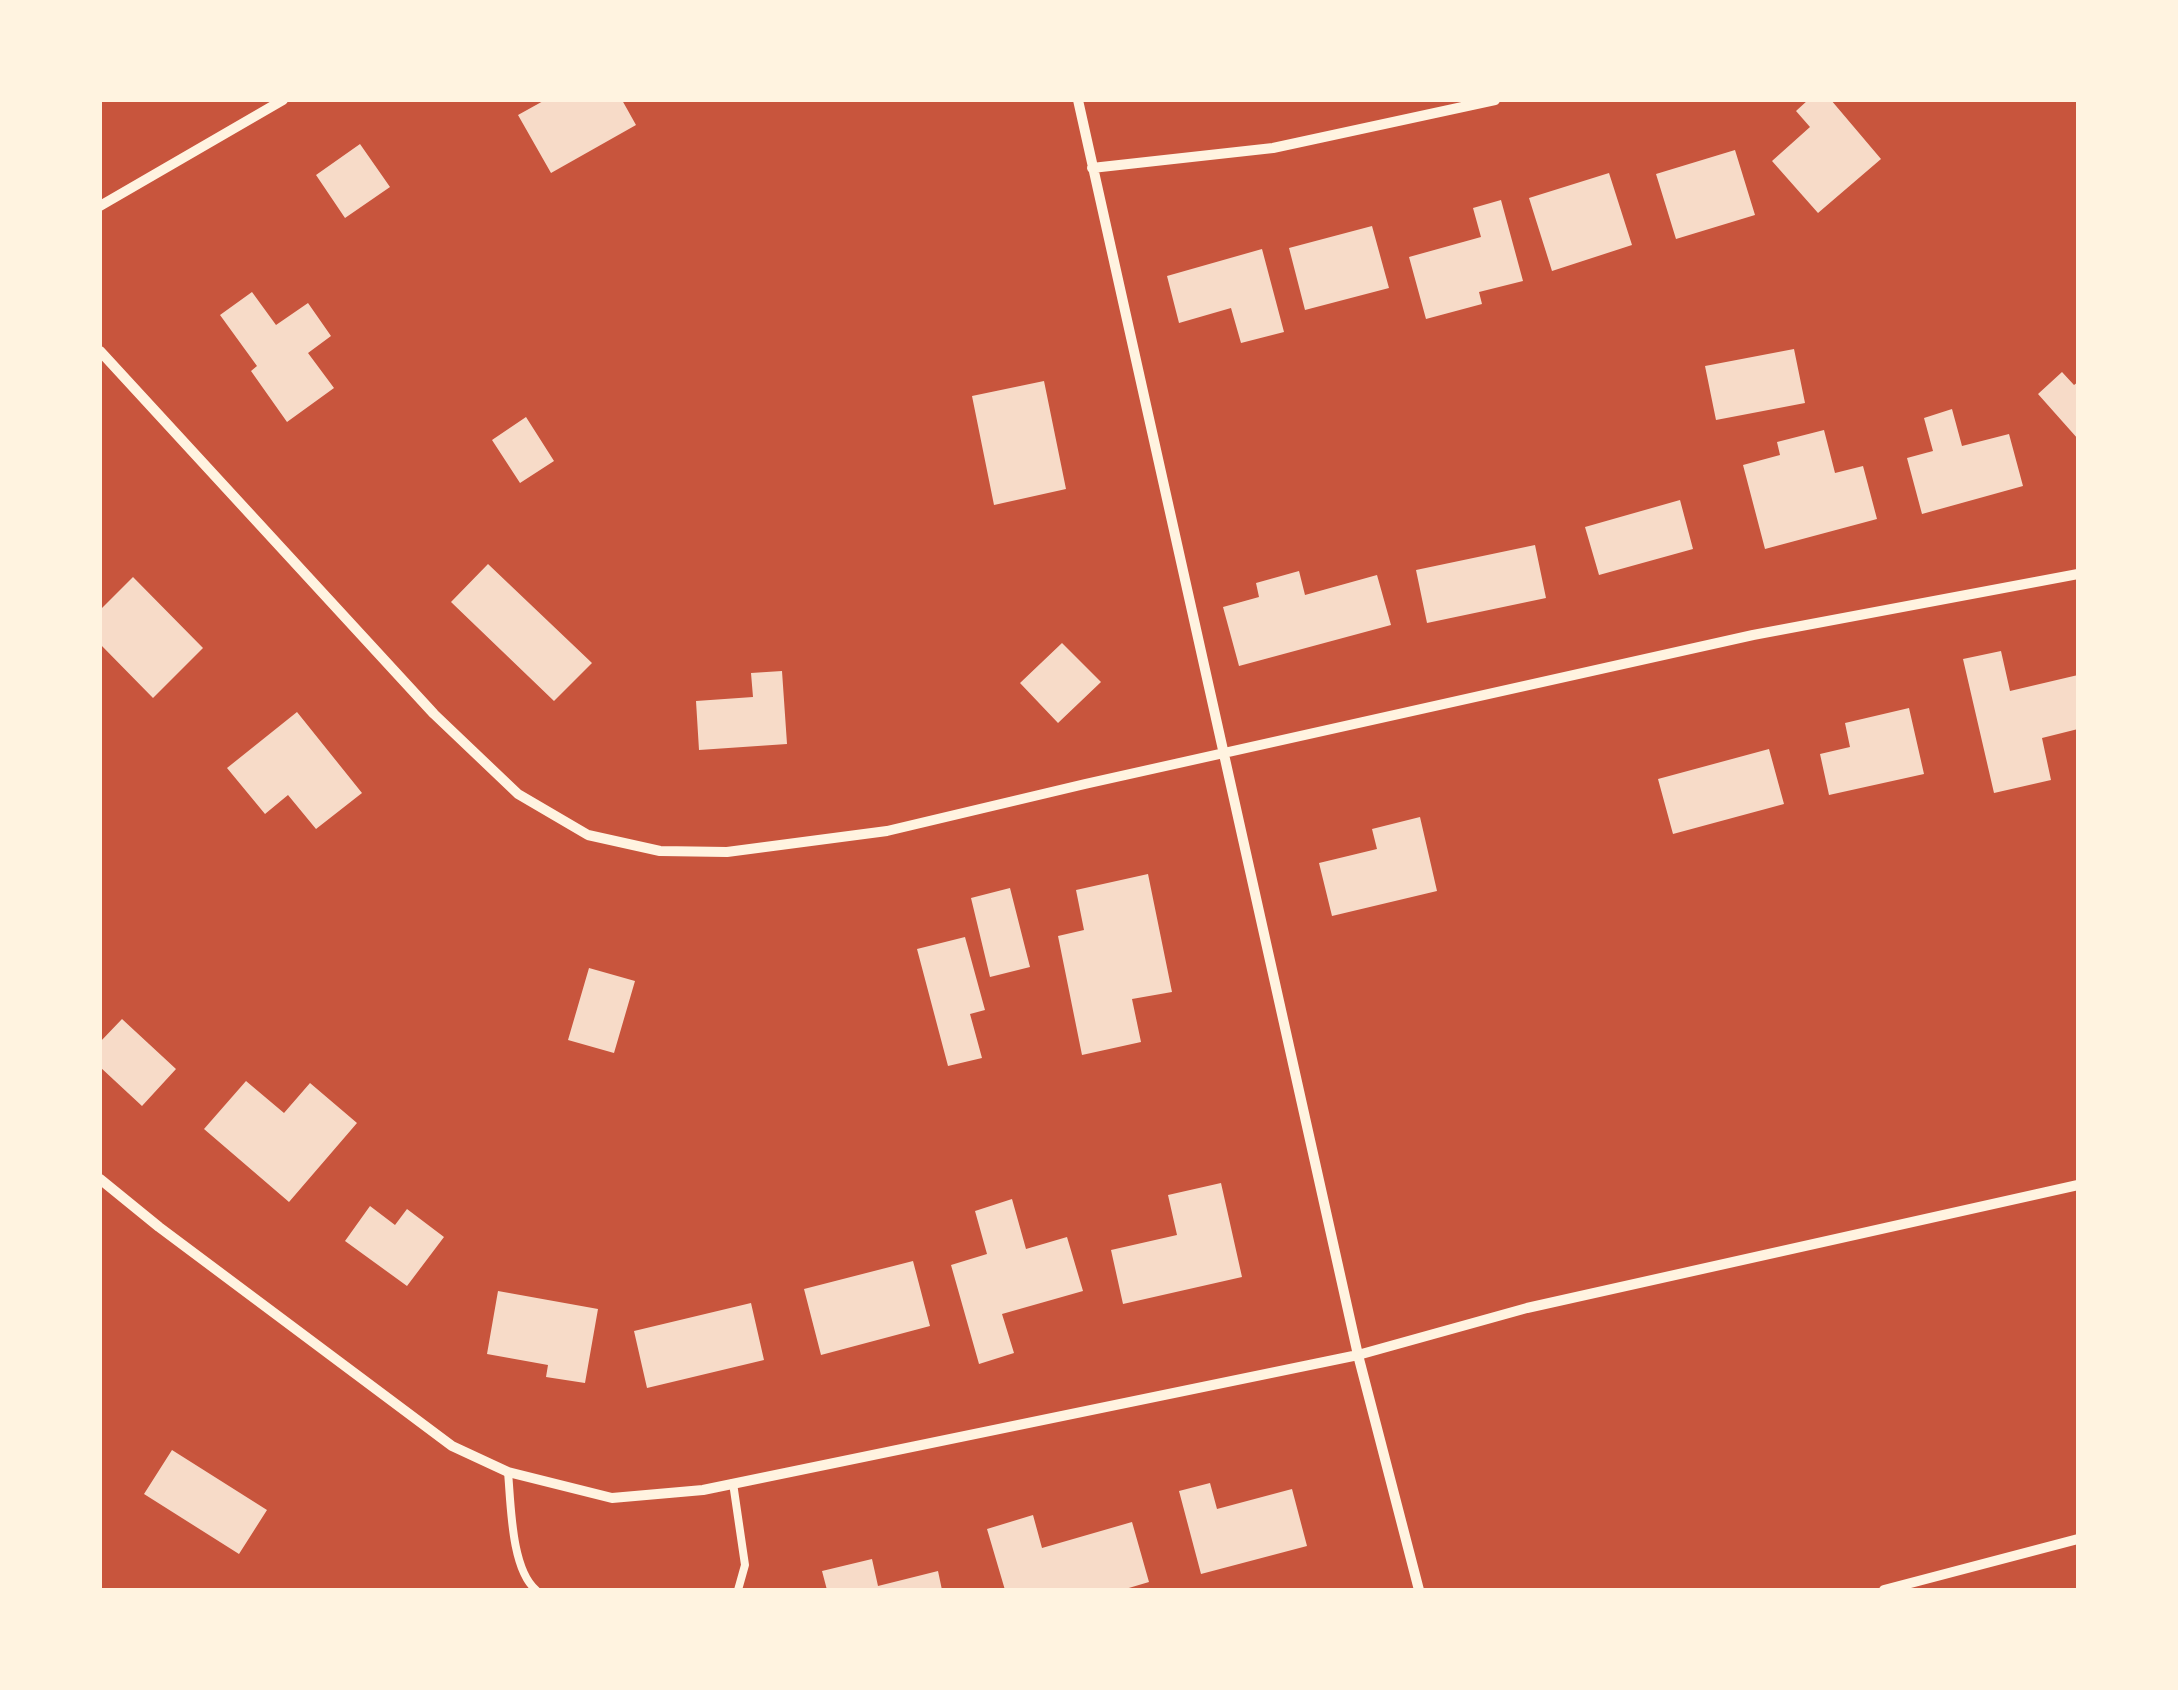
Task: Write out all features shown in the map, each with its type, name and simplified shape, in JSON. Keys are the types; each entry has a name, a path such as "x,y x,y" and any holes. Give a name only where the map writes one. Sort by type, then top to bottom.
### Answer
{"street":[{"path":"100,206 283,100"},
{"path":"1078,100 1358,1354 1419,1590"},
{"path":"1092,168 1274,148 1495,100"},
{"path":"100,351 434,714 518,794 588,834 660,851 727,852 887,831 1753,635 2078,574"},
{"path":"100,1179 452,1446 508,1472 612,1498 732,1484 1358,1354 1527,1308 2078,1185"},
{"path":"1884,1590 2078,1538"}],"lane":[{"path":"508,1472 525,1581 536,1590"},
{"path":"732,1484 745,1565 738,1590"}],"building":[{"path":"545,100 622,100 636,125 551,173 518,115"},
{"path":"1808,100 1831,100 1881,159 1818,213 1772,161 1810,127 1796,111"},
{"path":"360,144 390,187 345,218 316,175"},
{"path":"1735,150 1755,215 1676,239 1656,174"},
{"path":"1609,173 1632,245 1552,271 1529,198"},
{"path":"1501,200 1523,281 1479,292 1482,304 1426,319 1409,257 1481,237 1473,208"},
{"path":"1372,226 1389,288 1305,310 1289,248"},
{"path":"1262,249 1284,332 1241,343 1231,308 1179,323 1167,276"},
{"path":"252,292 276,325 308,303 331,336 308,353 334,388 287,422 251,371 257,366 220,315"},
{"path":"1794,349 1805,403 1716,420 1705,366"},
{"path":"2062,372 2074,385 2078,382 2078,439 2038,394"},
{"path":"1044,381 1066,489 994,505 972,396"},
{"path":"1952,409 1962,446 2009,434 2023,486 1922,514 1907,458 1933,451 1924,418"},
{"path":"526,417 554,461 520,483 492,440"},
{"path":"1824,430 1835,473 1863,466 1877,519 1765,549 1743,465 1780,455 1777,442"},
{"path":"1680,500 1693,549 1599,575 1585,527"},
{"path":"1535,545 1546,598 1427,623 1416,570"},
{"path":"488,564 592,663 554,701 451,602"},
{"path":"1299,571 1305,595 1377,575 1391,625 1239,666 1223,607 1259,597 1256,583"},
{"path":"133,577 203,648 153,698 100,644 100,610"},
{"path":"1062,643 1101,682 1058,723 1020,683"},
{"path":"2001,651 2010,691 2078,675 2078,729 2042,738 2051,780 1994,793 1963,659"},
{"path":"782,671 787,744 699,750 696,701 753,697 751,673"},
{"path":"1909,708 1924,774 1829,795 1820,754 1850,747 1845,723"},
{"path":"297,712 362,793 316,829 288,795 265,814 227,768"},
{"path":"1769,749 1784,804 1673,834 1658,779"},
{"path":"1420,817 1437,891 1332,916 1319,863 1377,849 1372,829"},
{"path":"1148,874 1172,992 1132,999 1141,1042 1082,1055 1058,936 1084,930 1076,890"},
{"path":"1010,888 1030,967 990,977 971,898"},
{"path":"965,937 985,1010 970,1014 982,1058 948,1066 917,949"},
{"path":"589,968 635,981 614,1053 568,1040"},
{"path":"122,1019 176,1069 142,1106 100,1067 100,1042"},
{"path":"246,1081 284,1113 310,1083 357,1123 289,1202 204,1129"},
{"path":"1221,1183 1242,1277 1123,1304 1111,1250 1177,1235 1168,1195"},
{"path":"1012,1199 1026,1249 1067,1237 1083,1291 1002,1314 1014,1353 979,1364 951,1265 987,1254 975,1211"},
{"path":"370,1206 395,1225 407,1209 444,1237 407,1286 345,1241"},
{"path":"913,1261 930,1326 821,1355 804,1289"},
{"path":"498,1291 598,1309 585,1383 546,1377 548,1365 487,1354"},
{"path":"751,1303 764,1360 647,1388 634,1331"},
{"path":"172,1450 267,1510 239,1554 144,1494"},
{"path":"1210,1483 1217,1509 1292,1489 1307,1546 1201,1574 1179,1491"},
{"path":"1033,1515 1042,1548 1132,1522 1149,1582 1122,1590 1005,1590 987,1529"},
{"path":"872,1559 878,1586 938,1571 942,1590 827,1590 822,1571"}]}
